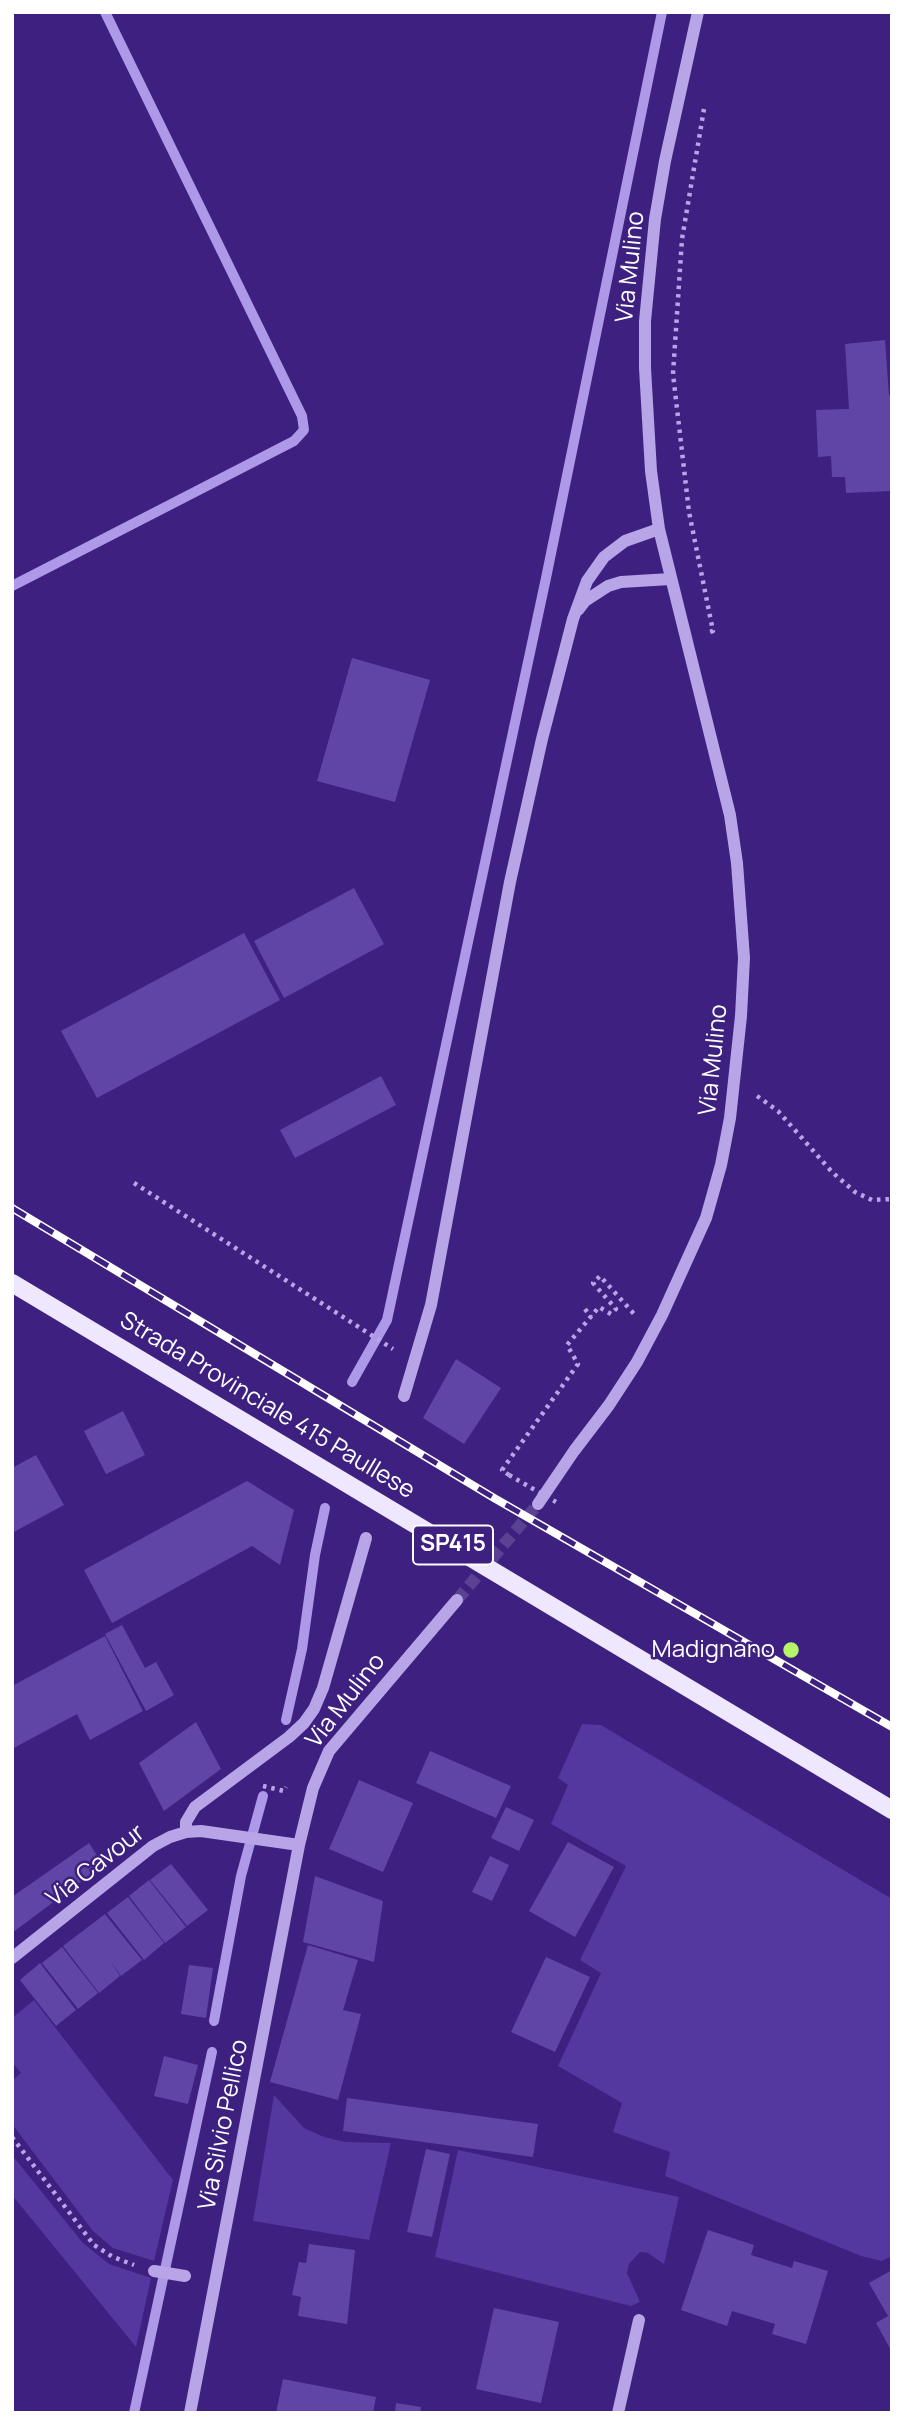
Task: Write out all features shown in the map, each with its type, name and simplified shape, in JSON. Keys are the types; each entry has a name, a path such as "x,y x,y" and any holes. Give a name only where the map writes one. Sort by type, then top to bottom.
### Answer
{"main road":[{"name":"Strada Provinciale 415 Paullese","path":"12,1283 892,1810"}],"street":[{"name":"Via Mulino","path":"538,1504 637,1362 706,1218 721,1165 741,1016 744,958 737,863 730,816 659,529 647,415 645,321 656,219 665,161 698,12"},
{"path":"404,1396 431,1305 510,882 542,739 573,620 587,581 604,557 625,541 659,529"},
{"path":"573,620 585,601 608,586 621,582 670,579"},
{"path":"186,1832 186,1822 195,1807 289,1737 314,1709 323,1688 366,1538"},
{"name":"Via Mulino","path":"299,1845 313,1788 329,1751 457,1600"},
{"name":"Via Cavour","path":"12,1958 153,1846 170,1837 186,1832 233,1835 299,1845"},
{"name":"Via Silvio Pellico","path":"190,2413 299,1845"},
{"path":"154,2271 186,2276"},
{"path":"618,2413 639,2320"}],"path":[{"path":"673,374 682,239 706,99"},
{"path":"733,1087 750,1092 778,1111 832,1172 855,1192 872,1200 892,1199"},
{"path":"134,1182 393,1349"},
{"path":"556,1502 502,1470 578,1364 567,1345 599,1307 611,1314 617,1310 593,1283 600,1276 636,1316"},
{"path":"631,1325 641,1306"},
{"path":"585,1309 591,1317"},
{"path":"521,1490 529,1479"},
{"path":"12,2137 94,2245 113,2257 154,2271"}],"shaded area":[{"path":"582,1724 601,1725 892,1899 892,2256 882,2261 861,2256 665,2176 670,2152 613,2132 622,2103 558,2066 601,1973 580,1960 626,1866 551,1824 568,1785 558,1778"},
{"path":"34,2000 173,2180 154,2261 113,2248 93,2231 12,2124 12,2081 21,2073 12,2062 12,2018"},
{"path":"274,2095 304,2128 324,2137 345,2142 391,2143 369,2240 253,2221"},
{"path":"458,2150 679,2197 664,2264 648,2253 640,2252 629,2264 627,2273 640,2302 631,2306 435,2257"},
{"path":"12,2155 83,2243 109,2264 151,2278 136,2347 12,2195"}],"building":[{"path":"885,340 889,395 892,394 892,491 846,493 845,477 832,477 831,456 818,457 816,410 849,409 845,344"},
{"path":"352,658 430,680 395,802 317,781"},
{"path":"354,888 384,944 284,998 254,941"},
{"path":"244,933 280,1000 97,1098 61,1031"},
{"path":"381,1076 396,1105 295,1158 280,1130"},
{"path":"456,1359 501,1388 464,1444 423,1418"},
{"path":"123,1411 145,1455 106,1474 84,1431"},
{"path":"36,1455 64,1505 12,1533 12,1468"},
{"path":"247,1481 294,1510 280,1565 252,1546 112,1623 84,1570"},
{"path":"122,1625 145,1668 156,1662 174,1695 146,1711 105,1634"},
{"path":"105,1636 143,1711 90,1740 77,1714 12,1749 12,1686"},
{"path":"196,1722 221,1769 164,1811 139,1763"},
{"path":"430,1751 511,1786 496,1818 416,1783"},
{"path":"359,1780 413,1803 383,1872 329,1849"},
{"path":"506,1807 534,1820 519,1851 491,1838"},
{"path":"568,1842 614,1867 575,1937 529,1911"},
{"path":"89,1843 103,1865 12,1933 12,1897"},
{"path":"490,1856 509,1865 492,1901 472,1892"},
{"path":"171,1864 208,1910 187,1926 150,1880"},
{"path":"315,1876 383,1901 374,1962 303,1942"},
{"path":"149,1880 186,1927 165,1943 129,1896"},
{"path":"128,1897 164,1943 144,1960 107,1913"},
{"path":"105,1914 142,1960 121,1976 110,1961 120,1976 99,1993 63,1946"},
{"path":"308,1945 358,1960 343,2010 361,2014 338,2100 270,2082"},
{"path":"62,1947 98,1993 78,2009 42,1963"},
{"path":"546,1957 590,1977 555,2052 511,2032"},
{"path":"40,1963 76,2010 56,2026 20,1980"},
{"path":"189,1965 213,1968 206,2018 181,2014"},
{"path":"164,2056 198,2065 188,2104 154,2096"},
{"path":"347,2098 538,2124 533,2157 343,2131"},
{"path":"426,2149 450,2154 432,2237 407,2232"},
{"path":"708,2230 754,2245 751,2255 792,2268 794,2261 828,2271 806,2344 772,2334 775,2324 732,2311 727,2326 681,2310"},
{"path":"309,2244 355,2250 347,2324 298,2316 301,2297 292,2295 299,2262 306,2263"},
{"path":"892,2270 892,2352 876,2323 888,2316 869,2283"},
{"path":"494,2308 559,2322 541,2403 476,2389"},
{"path":"283,2379 376,2397 373,2413 276,2413"},
{"path":"396,2403 421,2407 420,2413 395,2413"}],"waterway":[{"path":"12,586 294,441 304,430 302,416 105,12"},
{"path":"352,1382 387,1320 546,578 662,12"},
{"path":"286,1720 302,1649 315,1555 325,1508"},
{"path":"214,2021 241,1876 263,1796"},
{"path":"134,2413 212,2052"}],"tunnel":[{"path":"457,1600 538,1504"}],"railway":[{"path":"12,1208 494,1498 892,1727"}],"place":[{"name":"Madignano","path":"791,1650"}]}
